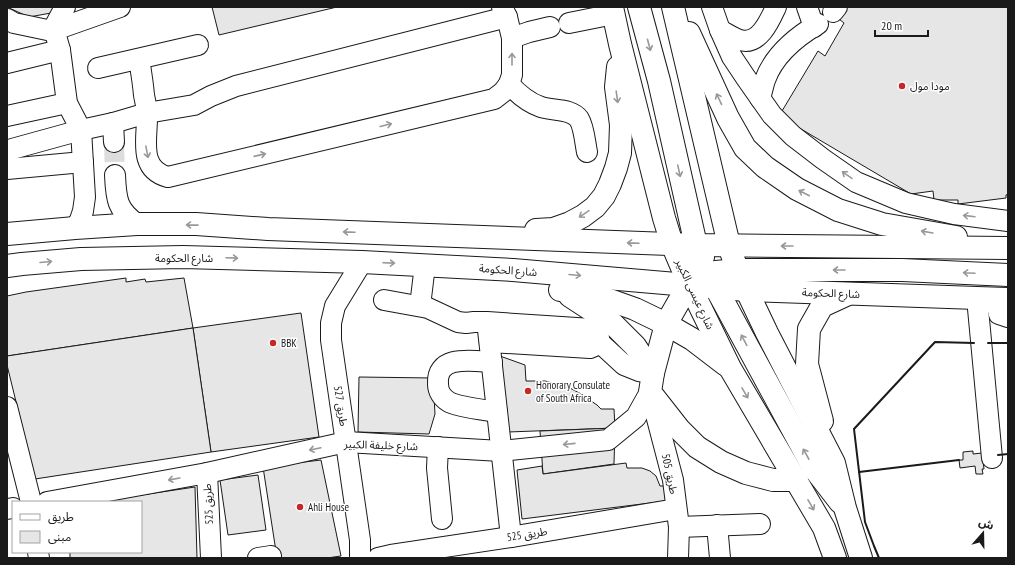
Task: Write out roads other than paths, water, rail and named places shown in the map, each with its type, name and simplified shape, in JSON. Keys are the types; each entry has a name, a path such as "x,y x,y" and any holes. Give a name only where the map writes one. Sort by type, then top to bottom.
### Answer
{"main road":[{"path":"613,10 637,7 659,81 696,245 709,266 719,276 813,467 845,508"},
{"path":"673,8 729,245 719,276"},
{"path":"673,8 685,26 728,118 745,148 766,167 797,189 838,210 882,224 1007,248"},
{"name":"شارع عيسى الكبير","path":"613,10 620,44 664,218 672,244 689,284 730,368 824,528 836,558"},
{"path":"426,235 553,229 583,216 595,207 604,196 610,184 620,153 622,125 616,87 620,44"},
{"path":"7,234 137,224 196,224 268,229 696,245 1007,248"},
{"path":"672,244 683,250 696,261 719,276 902,270 1008,275"},
{"name":"شارع الحكومة","path":"7,266 81,258 183,257 362,262 513,270 689,284 719,276 746,290 993,298"},
{"path":"513,270 560,290 613,324 635,346 651,382 692,430 740,455 796,480"},
{"path":"651,382 666,324 689,284"},
{"path":"560,290 604,298 635,309 692,339 730,368"},
{"path":"746,290 834,463"},
{"path":"850,293 822,306 809,329 807,364 845,508 861,558"}],"street":[{"path":"52,30 65,7"},
{"path":"7,19 14,23 52,30 120,7"},
{"path":"712,7 732,57 760,98 772,114 793,136 823,159 856,182 906,203 954,214 1008,221"},
{"path":"760,98 765,80 776,58 786,47 825,17 807,7"},
{"path":"569,23 613,10"},
{"path":"7,152 81,130 113,132 147,113 194,104 236,86 505,12 512,38 512,75 509,84 503,92 494,99 168,177 156,172 151,167 148,160 145,146 147,113 139,59"},
{"path":"720,30 740,40 747,41 754,39 767,25 773,13"},
{"path":"773,13 774,26 795,40"},
{"path":"512,38 550,27"},
{"path":"52,30 56,36 60,50 67,103 81,130 85,187 84,204 80,220 75,228"},
{"path":"98,68 198,45"},
{"path":"7,63 60,50"},
{"path":"509,84 522,97 532,103 542,107 570,112 576,115 582,124 587,152"},
{"path":"7,116 67,103"},
{"path":"7,169 83,162"},
{"path":"115,175 116,194 119,204 123,212 137,224"},
{"name":"طريق 527","path":"360,558 360,540 331,340 331,323 335,306 362,262"},
{"path":"420,306 425,265"},
{"path":"993,298 999,314 1008,317"},
{"path":"992,458 993,298"},
{"path":"384,300 420,306 436,311 458,322 487,322 592,329 597,332 599,342 624,366 639,371 651,382"},
{"path":"487,322 511,537"},
{"path":"490,342 590,348 599,342"},
{"path":"492,362 456,361 449,363 439,374 437,382 441,396 447,401 453,404 497,412"},
{"name":"شارع خليفة الكبير","path":"53,501 207,473 346,442 501,451 608,440 636,417 651,382"},
{"name":"طريق 505","path":"651,382 673,480 678,518 678,558"},
{"path":"7,408 31,501"},
{"path":"438,447 442,519"},
{"name":"طريق 525","path":"207,473 211,558"},
{"name":"طريق 525","path":"386,557 511,537 678,518 717,525 760,524"},
{"path":"717,525 720,558"}],"tunnel":[{"path":"114,142 115,175"}],"place":[{"name":"مودا مول","path":"902,86"},
{"name":"BBK","path":"273,343"},
{"name":"Honorary Consulate of South Africa","path":"528,391"},
{"name":"Ahli House","path":"300,507"}]}
